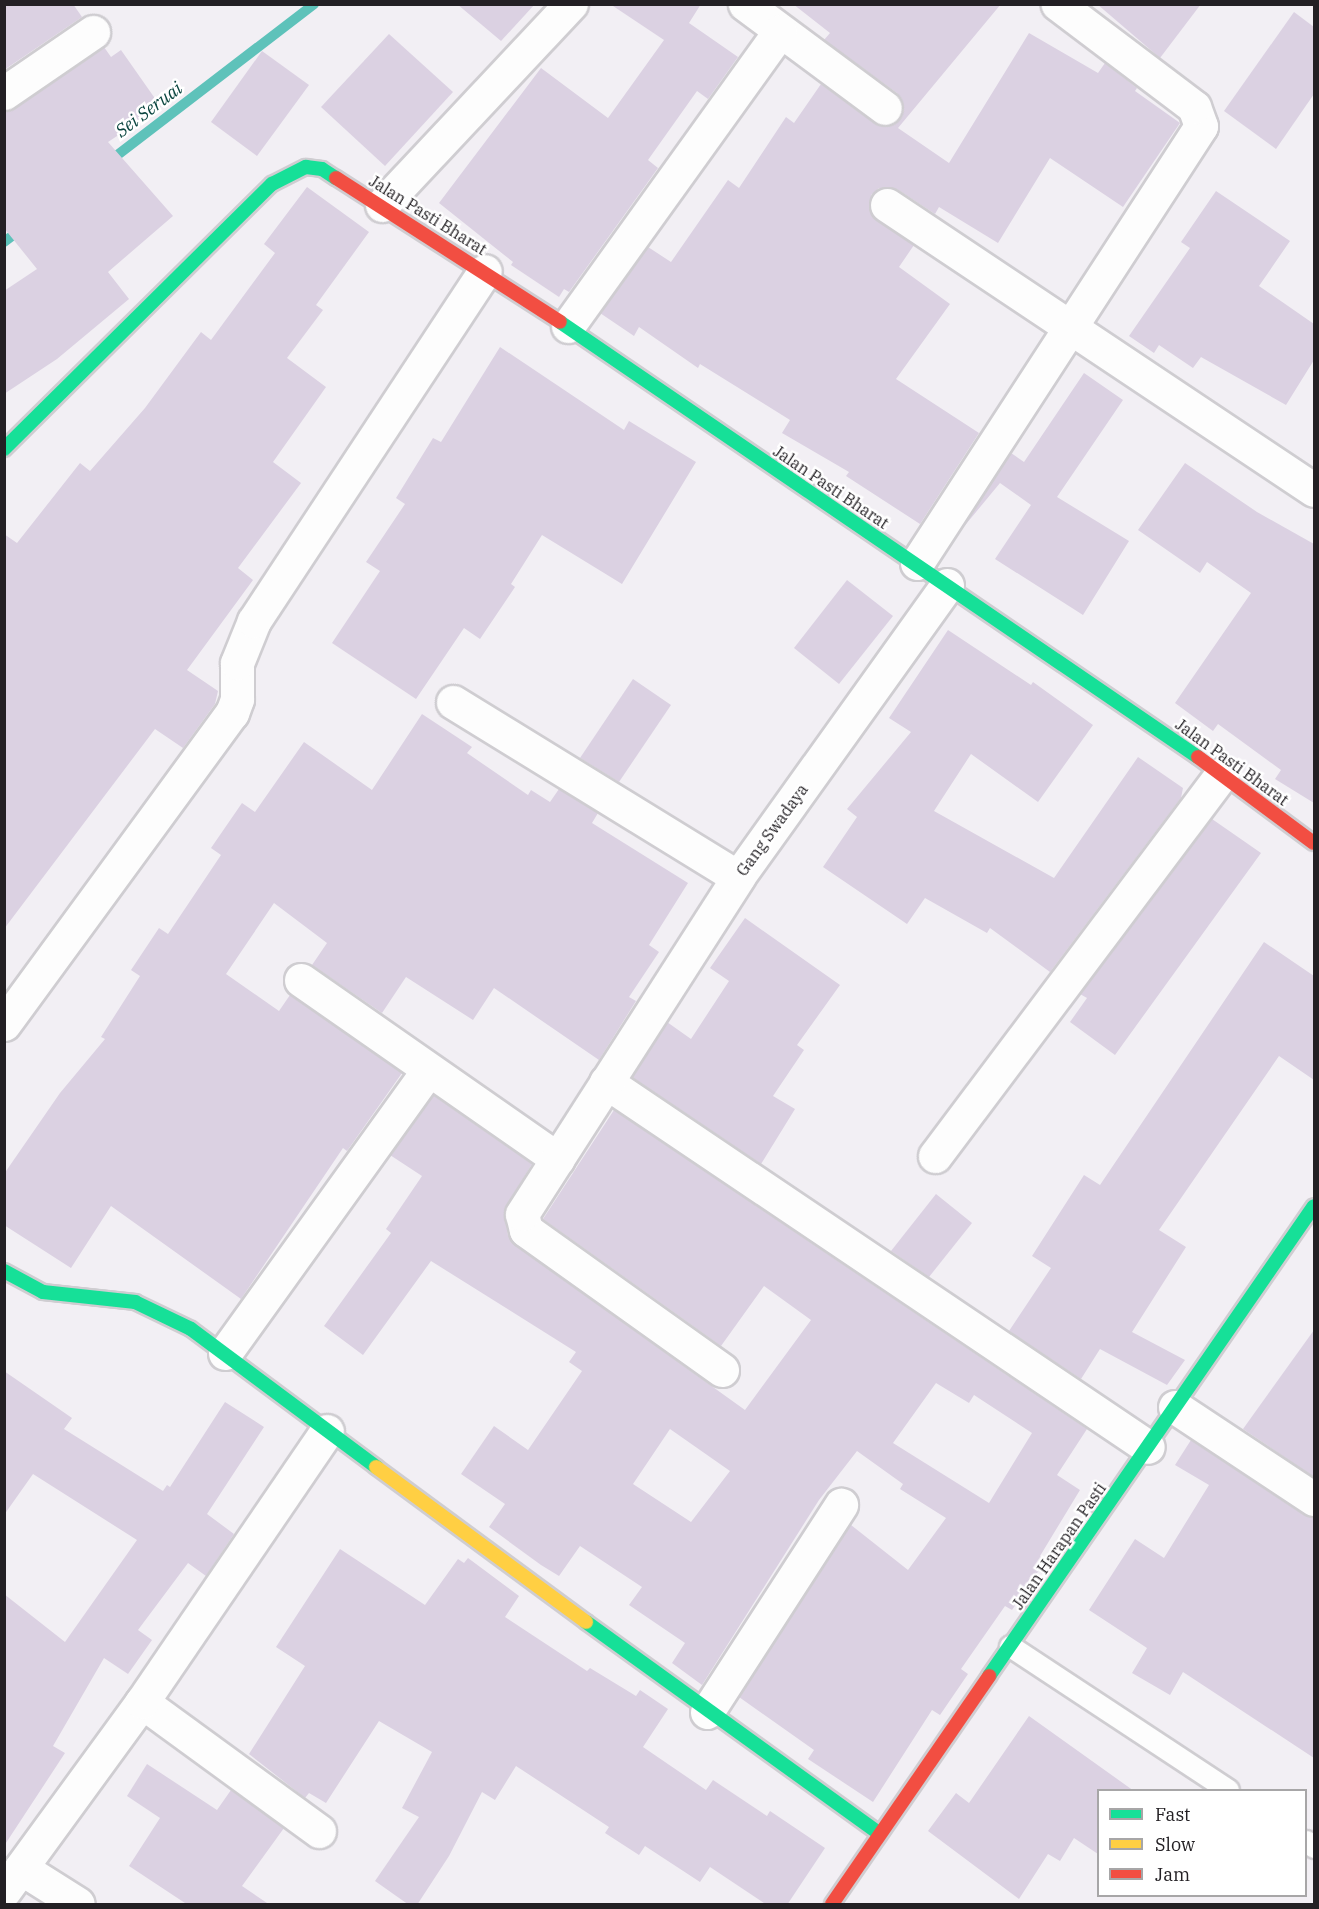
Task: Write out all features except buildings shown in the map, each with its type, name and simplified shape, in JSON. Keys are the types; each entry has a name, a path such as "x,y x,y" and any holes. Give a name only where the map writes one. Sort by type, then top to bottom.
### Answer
{"street":[{"path":"382,205 571,4"},
{"path":"745,4 885,108"},
{"path":"917,563 1201,126 1200,117 1194,107 1058,4"},
{"path":"568,326 780,31"},
{"path":"4,93 93,32"},
{"name":"Jalan Pasti Bharat","path":"4,449 272,184 306,167 322,169 485,271 817,499 917,563 1222,774 1314,843"},
{"path":"887,205 1314,490"},
{"path":"4,1024 232,713 237,699 237,663 254,621 485,271"},
{"name":"Gang Swadaya","path":"722,1370 526,1230 522,1214 525,1205 558,1159 738,877 947,585"},
{"path":"453,702 738,877"},
{"path":"935,1156 1222,774"},
{"path":"301,980 558,1159"},
{"path":"225,1353 428,1070"},
{"path":"606,1082 1148,1447"},
{"name":"Jalan Harapan Pasti","path":"832,1905 1314,1206"},
{"path":"5,1272 43,1292 135,1302 165,1314 225,1353 707,1712 880,1834"},
{"path":"1175,1407 1314,1499"},
{"path":"78,1905 13,1880 142,1702 327,1431"},
{"path":"707,1712 841,1505"},
{"path":"142,1702 319,1832"}],"lane":[{"path":"1010,1646 1225,1789"}],"waterway":[{"name":"Sei Seruai","path":"107,163 314,4"},
{"name":"Sei Seruai","path":"4,242 21,229"}],"traffic: fast":[{"path":"4,449 272,184 306,167 322,169 336,178"},
{"path":"560,322 1198,757"},
{"path":"989,1676 1314,1206"},
{"path":"4,1271 43,1292 135,1302 191,1329 376,1467"},
{"path":"586,1622 880,1834"}],"traffic: slow":[{"path":"376,1467 586,1622"}],"traffic: jam":[{"path":"336,178 560,322"},
{"path":"1198,757 1314,843"},
{"path":"832,1904 989,1676"}]}
